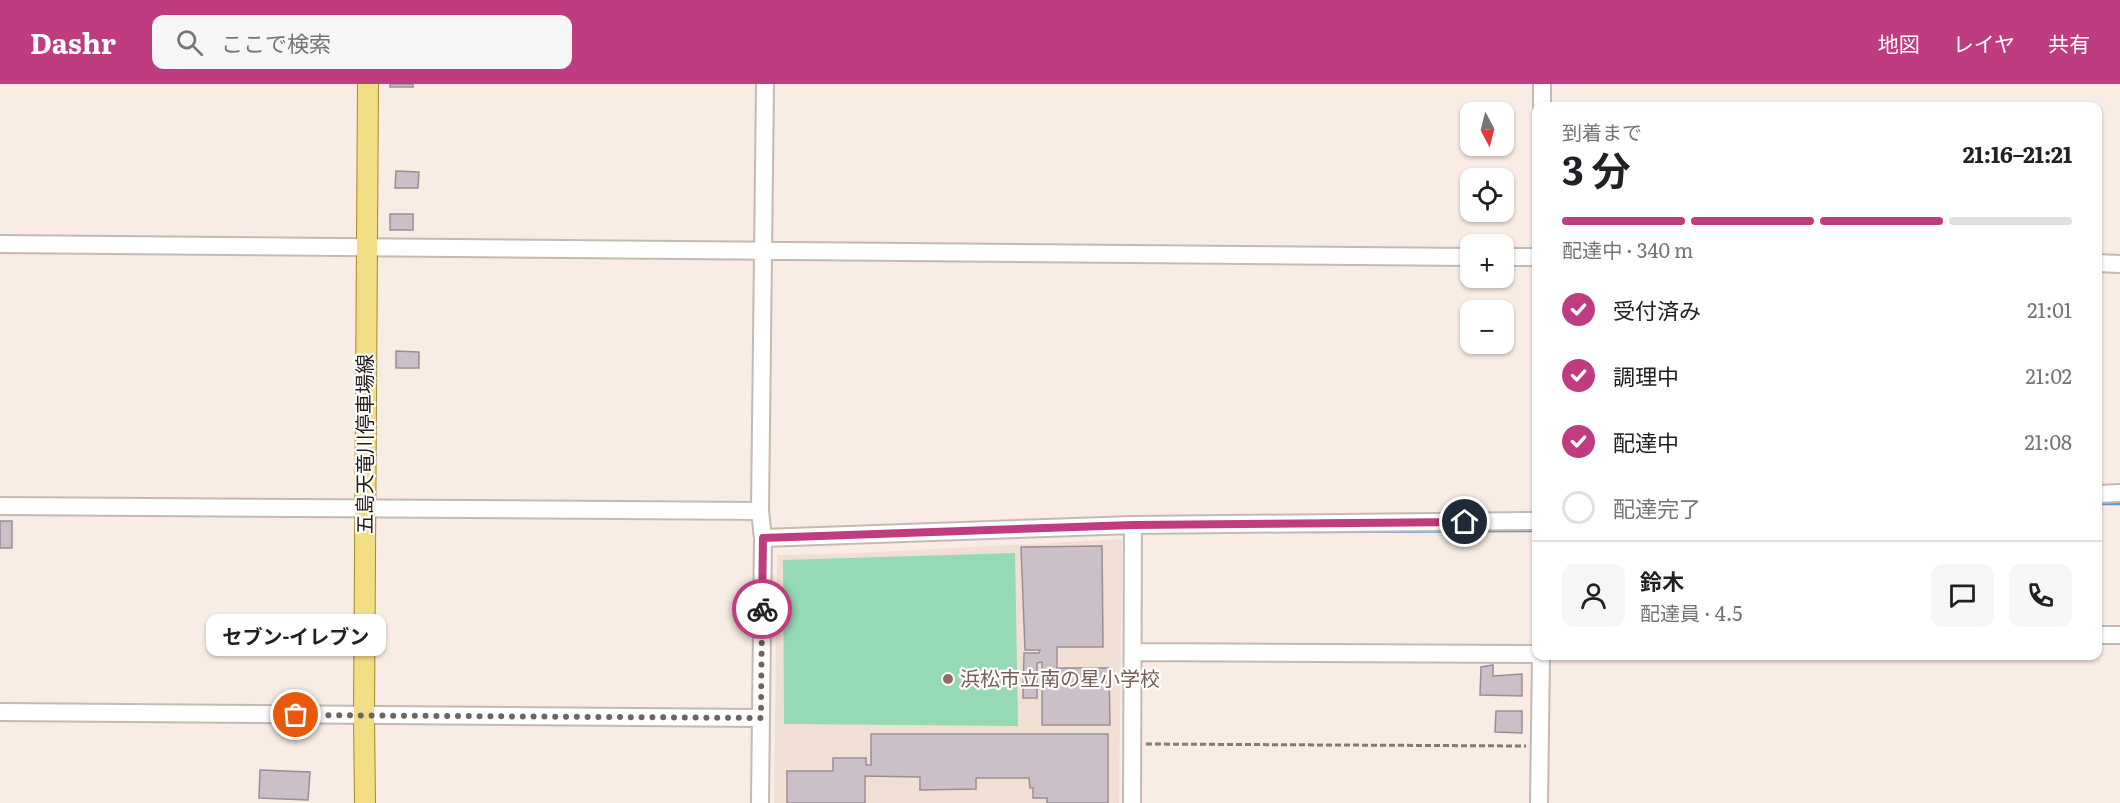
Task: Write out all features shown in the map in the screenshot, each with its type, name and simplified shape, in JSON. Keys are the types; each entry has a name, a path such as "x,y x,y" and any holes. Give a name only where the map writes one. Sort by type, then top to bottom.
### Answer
{"main road":[{"name":"五島天竜川停車場線","path":"365,803 368,84"}],"street":[{"path":"760,803 763,538 760,511 765,84"},
{"path":"1542,84 1542,102"},
{"path":"0,244 1460,257"},
{"path":"1514,257 1532,257"},
{"path":"2102,263 2120,264"},
{"path":"2102,494 2120,493"},
{"path":"0,506 760,511"},
{"path":"763,538 1133,525 1532,521"},
{"path":"1132,803 1133,525"},
{"path":"2102,635 2120,635"},
{"path":"1132,652 1532,654"},
{"path":"1539,803 1541,660"},
{"path":"0,712 761,718"}],"path":[{"path":"1132,744 1540,746"}],"shaded area":[{"name":"浜松市立南の星小学校","path":"1122,539 1119,803 774,803 777,555 859,553"}],"green space":[{"path":"1015,553 1018,726 784,724 783,560"}],"building":[{"path":"390,84 413,84 413,87 390,87"},
{"path":"396,171 419,172 418,188 395,188"},
{"path":"390,214 413,214 413,230 390,230"},
{"path":"396,351 419,352 419,368 396,368"},
{"path":"0,521 12,521 12,548 0,548"},
{"path":"1102,546 1103,647 1057,647 1057,668 1109,668 1110,725 1042,725 1042,662 1037,663 1037,698 1023,698 1024,653 1039,653 1040,650 1025,650 1021,547"},
{"path":"1493,665 1493,676 1522,674 1522,696 1480,695 1481,667"},
{"path":"1496,711 1522,711 1522,733 1495,732"},
{"path":"871,734 1108,734 1108,803 1047,803 1047,798 1033,798 1033,788 1030,788 1029,778 976,778 976,789 920,790 920,777 865,776 865,803 787,803 787,771 833,771 833,758 866,758 866,765 871,765"},
{"path":"260,770 310,772 308,800 259,798"}],"waterway":[{"path":"2102,503 2120,503"},
{"path":"1312,531 1530,530"}],"way so far":[{"path":"296,715 761,718 762,609"}],"place":[{"name":"浜松市立南の星小学校","path":"948,679"},
{"name":"セブン-イレブン","path":"296,715"}],"route":[{"path":"762,609 763,538 1133,525 1465,522"}]}
